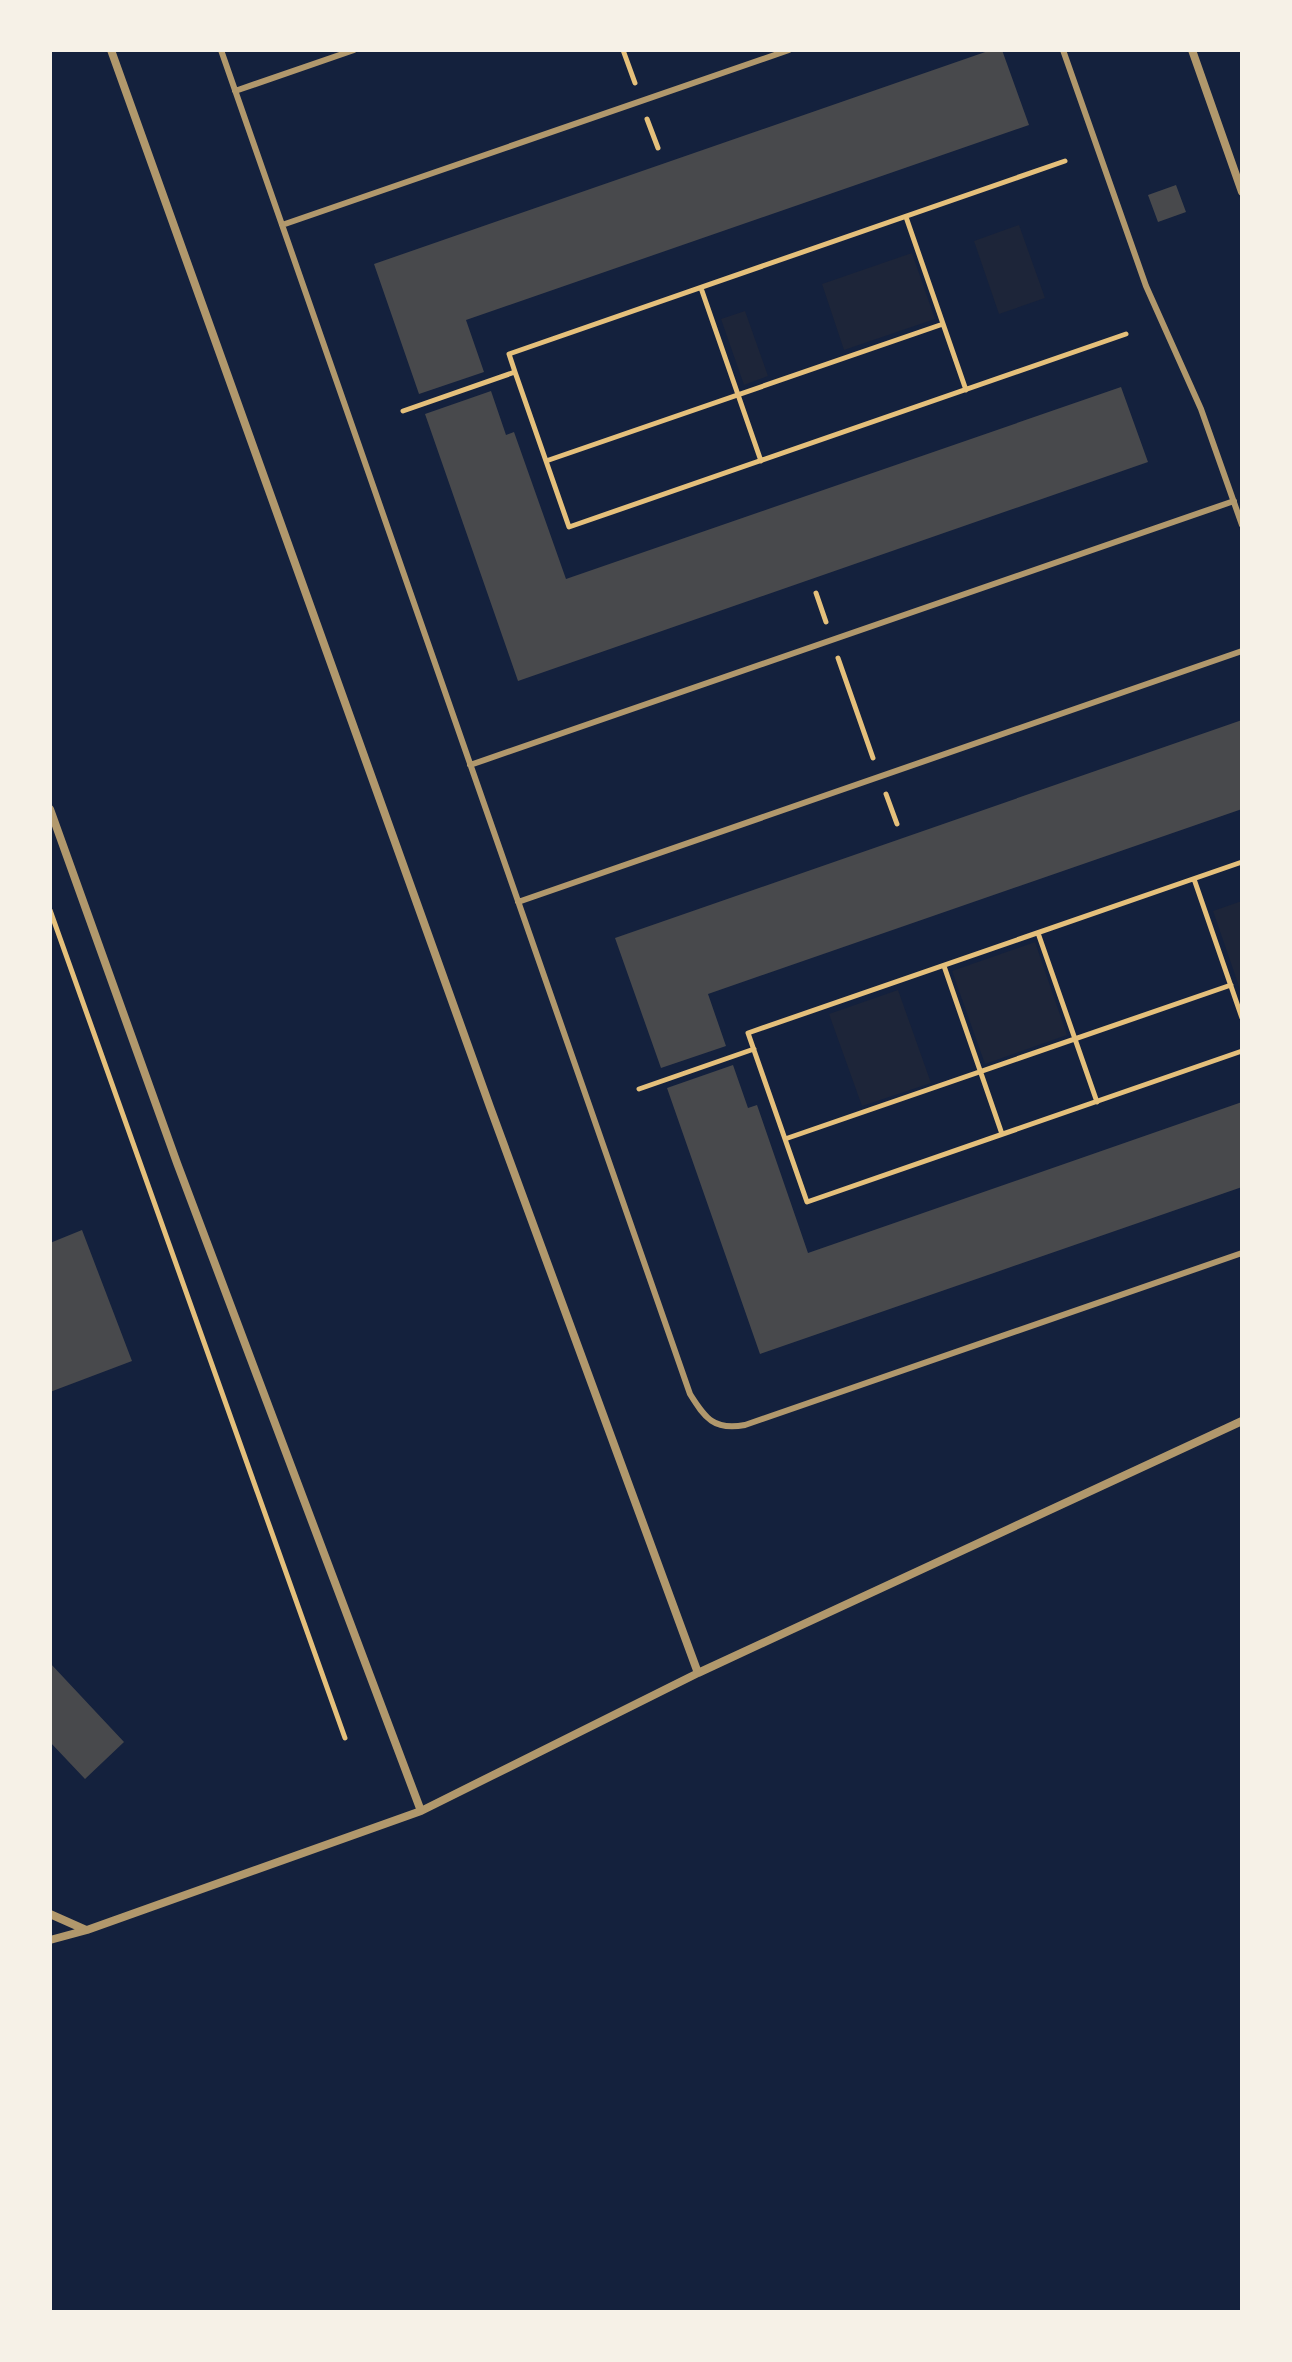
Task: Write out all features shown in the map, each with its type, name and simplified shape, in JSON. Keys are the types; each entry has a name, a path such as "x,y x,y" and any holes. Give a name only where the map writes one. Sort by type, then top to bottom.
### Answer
{"street":[{"path":"111,50 490,1107 698,1673"},
{"path":"1192,50 1242,192"},
{"path":"50,809 177,1163 421,1811"},
{"path":"50,1940 87,1930 421,1811 698,1673 1242,1421"},
{"path":"50,1914 87,1930"}],"lane":[{"path":"221,50 690,1394 705,1417 726,1429 745,1425 1242,1253"},
{"path":"235,91 354,50"},
{"path":"282,225 789,50"},
{"path":"1063,50 1146,286 1201,409 1242,525"},
{"path":"470,765 1234,501"},
{"path":"518,902 1242,651"}],"path":[{"path":"1065,161 509,354 569,527 1126,334"},
{"path":"906,217 966,390"},
{"path":"701,288 761,461"},
{"path":"546,461 943,324"},
{"path":"403,411 515,372"},
{"path":"816,593 897,824"},
{"path":"1242,862 748,1033 807,1202 1242,1051"},
{"path":"1194,879 1242,1018"},
{"path":"50,910 345,1738"},
{"path":"1038,933 1097,1102"},
{"path":"944,966 1002,1134"},
{"path":"785,1139 1231,985"},
{"path":"639,1089 754,1049"}],"shaded area":[{"path":"1019,225 1045,298 999,314 974,241"},
{"path":"912,253 935,319 844,350 822,284"},
{"path":"745,311 768,376 744,385 721,319"},
{"path":"1242,901 1242,995 1213,911"},
{"path":"1035,942 1067,1035 985,1064 952,971"},
{"path":"898,990 931,1083 862,1106 829,1014"}],"building":[{"path":"991,50 1002,50 1029,125 466,320 484,372 419,394 374,264"},
{"path":"1176,185 1186,212 1158,222 1148,195"},
{"path":"1121,387 1148,462 518,681 425,414 491,391 506,435 514,432 566,579"},
{"path":"1242,720 1242,809 708,994 726,1046 661,1068 615,938"},
{"path":"733,1065 748,1108 757,1105 808,1253 1242,1102 1242,1187 760,1354 667,1088"},
{"path":"82,1230 132,1361 50,1392 50,1243"},
{"path":"50,1663 124,1742 85,1779 50,1742"}]}
